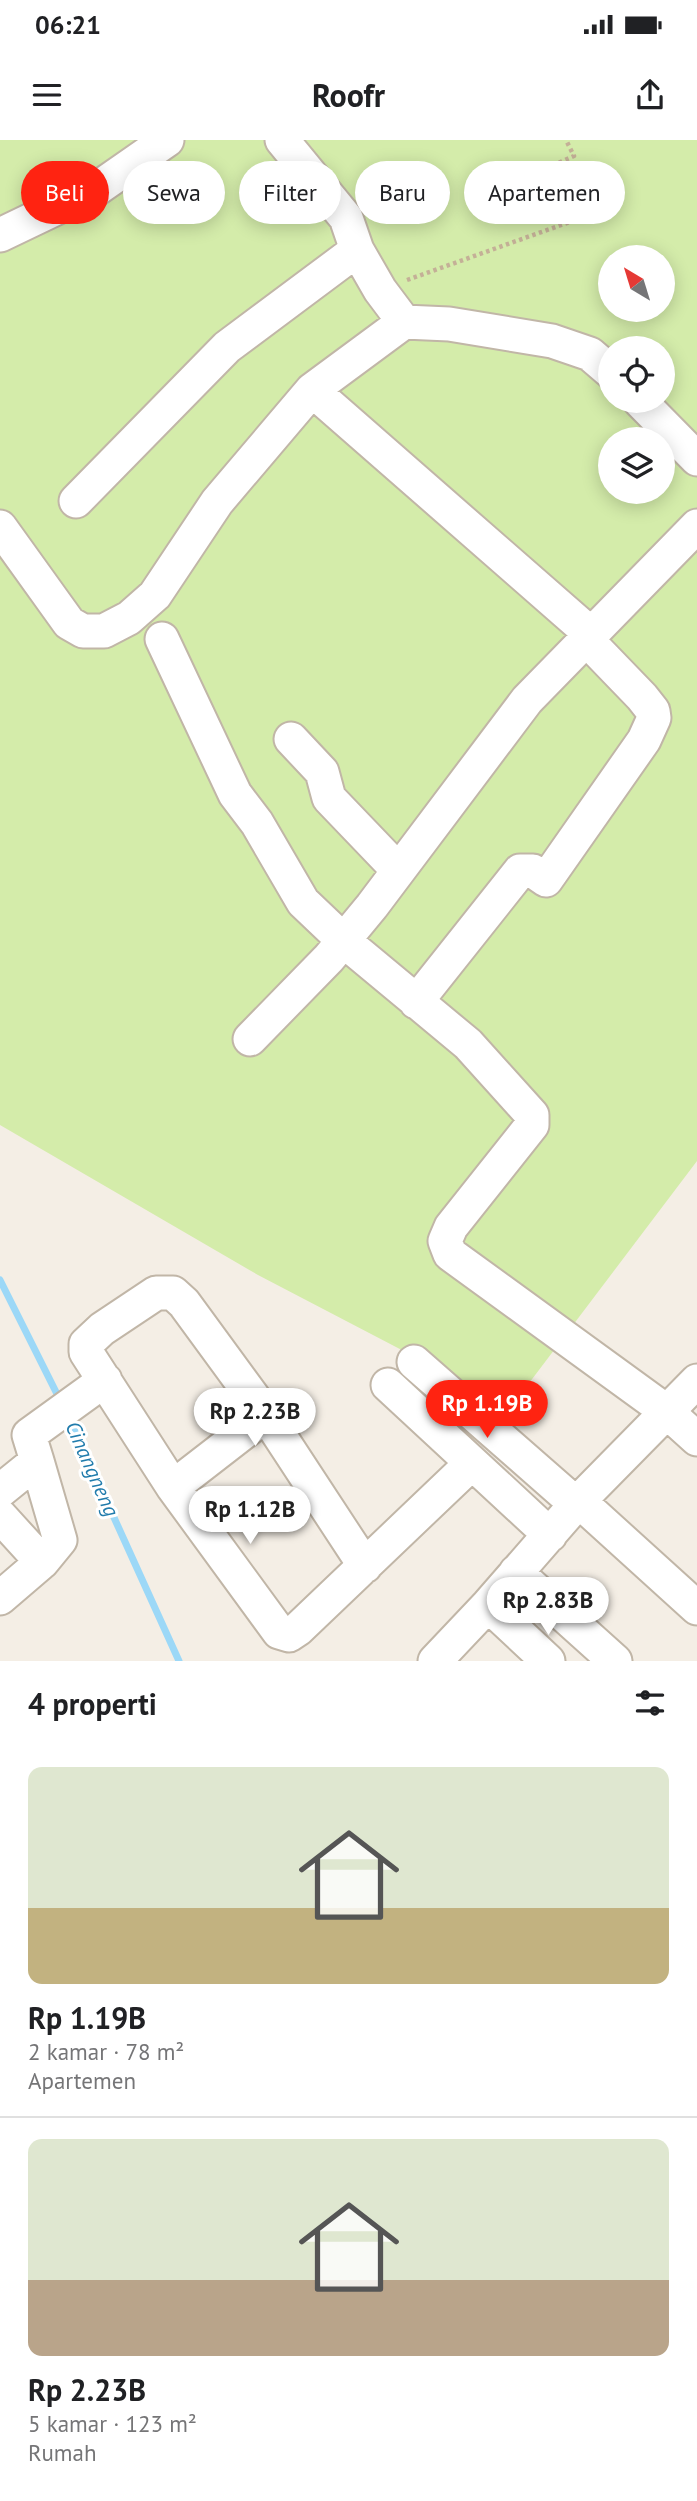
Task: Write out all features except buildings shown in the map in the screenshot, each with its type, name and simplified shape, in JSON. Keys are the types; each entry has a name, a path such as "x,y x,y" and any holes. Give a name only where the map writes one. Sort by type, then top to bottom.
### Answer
{"street":[{"path":"0,235 98,188 167,140"},
{"path":"282,140 346,218 357,250 380,290 404,322"},
{"path":"76,501 227,347 357,250"},
{"path":"0,527 69,622 83,631 104,631 129,618 155,595 217,502 312,390 404,322 449,324 552,341 590,354 598,361"},
{"path":"312,390 589,637 653,711 654,719 644,740 564,853 551,877 546,880 533,871 520,871 416,1002"},
{"path":"652,413 697,459"},
{"path":"250,1039 344,941 527,700 697,526"},
{"path":"162,639 235,794 257,823 303,902 344,941 468,1044 532,1115 532,1125 451,1227 445,1241 450,1254 666,1411 697,1439"},
{"path":"291,739 322,772 329,798 398,870"},
{"path":"365,1566 266,1415 184,1303 173,1293 156,1293 102,1329 86,1344 93,1388 173,1487 279,1632 289,1635 298,1629 365,1566 472,1463"},
{"path":"414,1362 697,1608"},
{"path":"435,1661 578,1503 697,1381"},
{"path":"388,1385 550,1535"},
{"path":"0,1491 36,1445 93,1388"},
{"path":"173,1487 266,1415"},
{"path":"0,1598 42,1562 60,1540 36,1445"},
{"path":"0,1516 42,1562"},
{"path":"516,1572 615,1661"},
{"path":"488,1605 548,1661"}],"path":[{"path":"380,290 579,219 549,167 574,156 566,140"}],"green space":[{"path":"0,140 697,140 697,1161 511,1407 258,1275 0,1125"}],"waterway":[{"name":"Cinangneng","path":"0,1280 61,1402"},
{"name":"Cinangneng","path":"68,1416 179,1661"}]}
